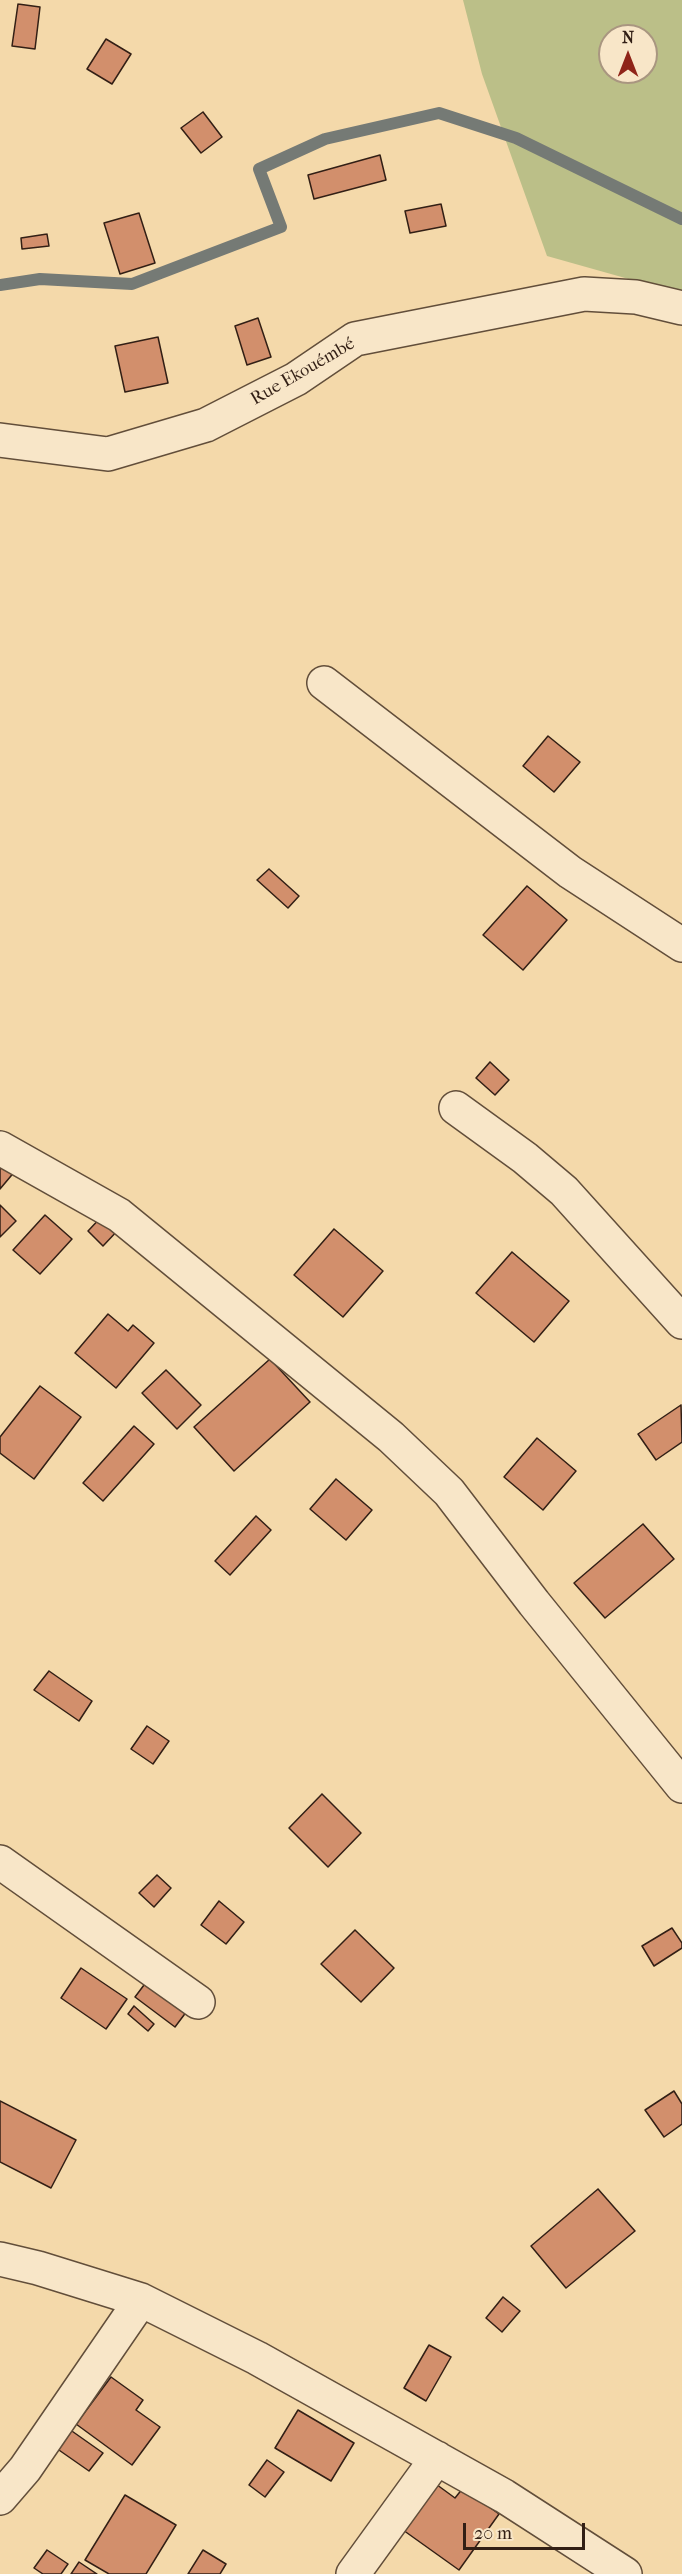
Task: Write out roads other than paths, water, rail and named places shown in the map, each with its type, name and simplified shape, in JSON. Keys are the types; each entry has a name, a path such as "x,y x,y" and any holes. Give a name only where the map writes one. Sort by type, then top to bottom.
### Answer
{"street":[{"name":"Rue Ekouémbé","path":"0,440 108,454 206,425 296,379 355,339 584,294 636,297 682,308"},
{"path":"324,683 570,872 682,945"},
{"path":"456,1108 525,1158 564,1191 682,1322"},
{"path":"0,1148 119,1215 391,1437 449,1492 534,1603 682,1786"},
{"path":"0,1862 198,2002"},
{"path":"0,2259 38,2268 141,2300 337,2400 504,2496 624,2574"},
{"path":"0,2498 25,2469 141,2300"},
{"path":"353,2574 437,2458"}],"waterway":[{"path":"0,285 40,279 132,284 281,227 259,169 325,139 439,113 516,138 682,219"}]}
